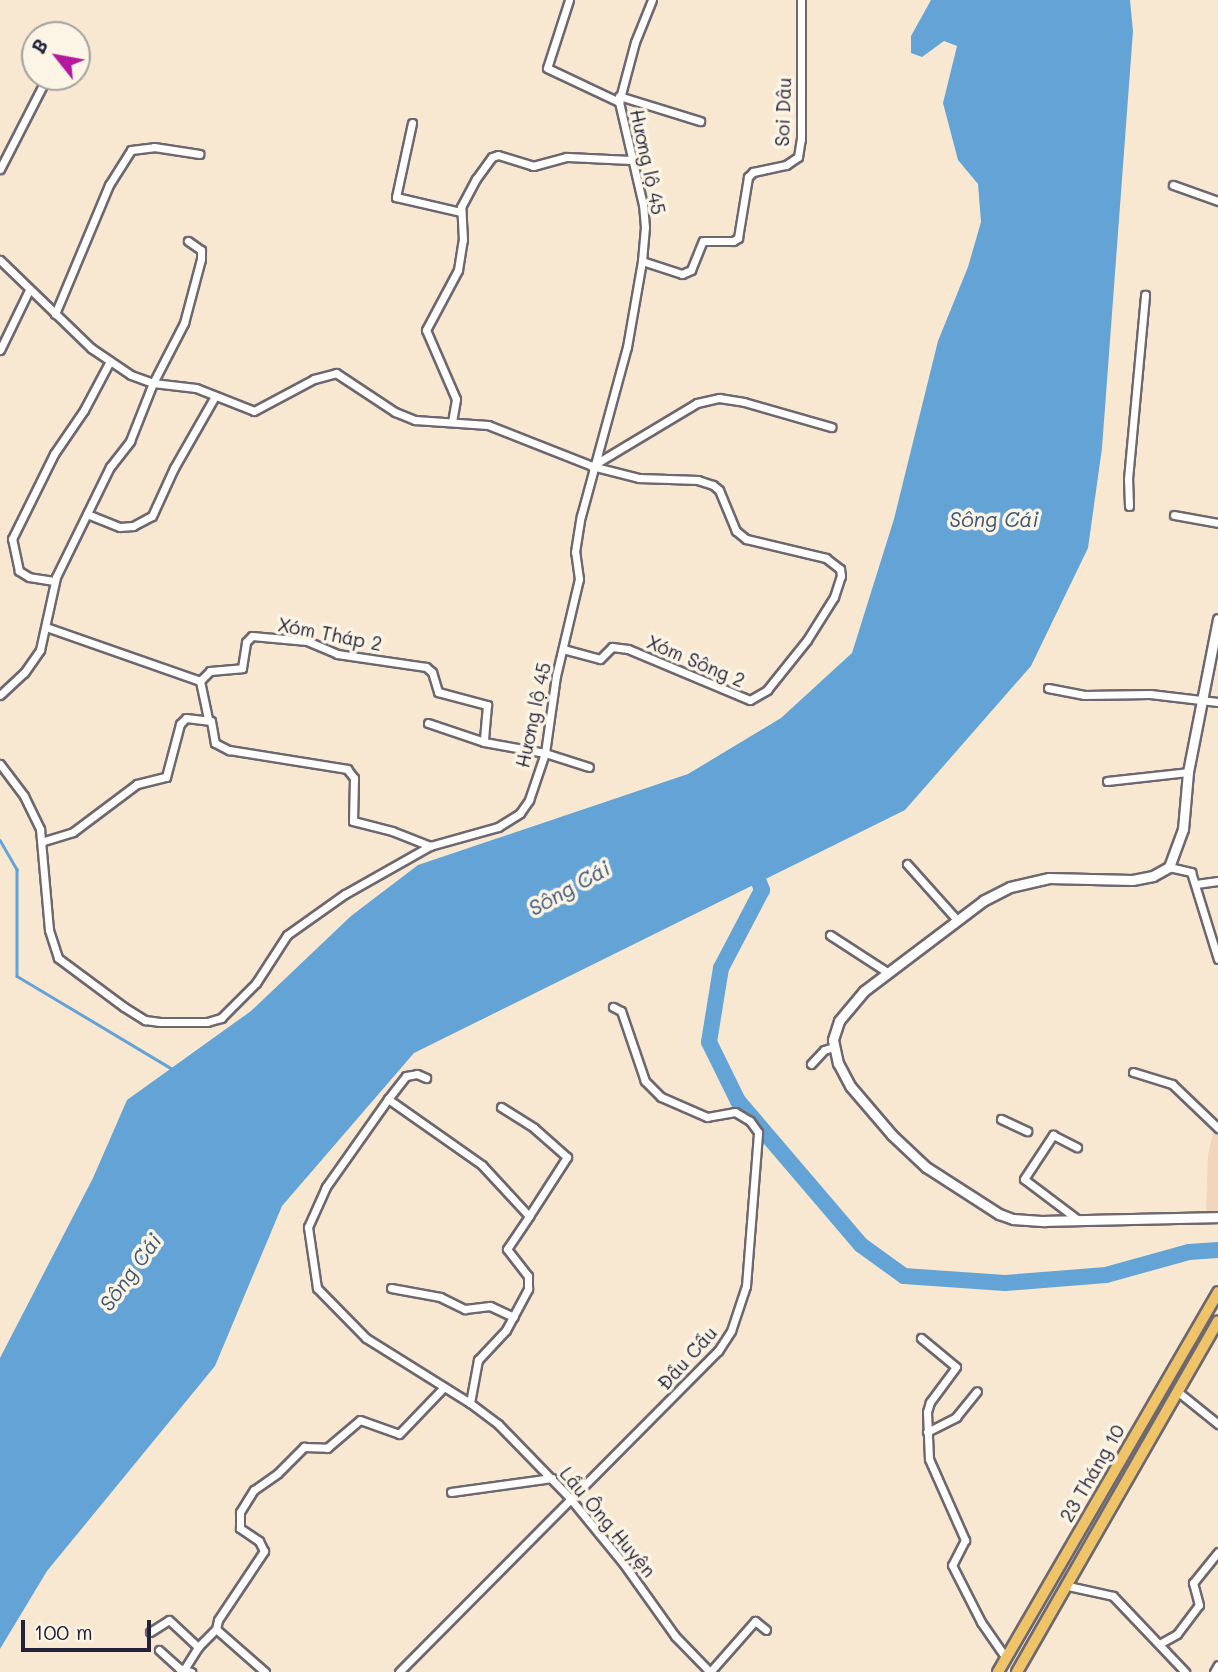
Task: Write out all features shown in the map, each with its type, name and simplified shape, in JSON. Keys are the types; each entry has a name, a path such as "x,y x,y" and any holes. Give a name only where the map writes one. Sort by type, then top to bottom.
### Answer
{"main road":[{"name":"23 Tháng 10","path":"998,1672 1218,1292"},
{"name":"23 Tháng 10","path":"1017,1672 1218,1321"},
{"path":"1053,1577 1068,1586"}],"street":[{"path":"569,0 547,68 619,99 700,121"},
{"name":"Hương lộ 45","path":"0,764 30,807 44,841 49,930 58,958 132,1012 145,1020 160,1022 207,1022 229,1014 256,983 287,935 345,894 430,846 498,827 514,819 529,800 545,752 563,649 579,579 575,552 592,466 627,347 642,261 645,227 619,99 652,0"},
{"name":"Soi Dâu","path":"642,261 682,274 691,270 703,241 733,242 738,238 748,177 753,172 786,164 798,157 801,139 802,0"},
{"path":"0,169 40,91"},
{"path":"412,122 396,197 461,212"},
{"path":"55,314 109,185 131,150 153,147 199,154"},
{"path":"452,422 456,399 426,330 458,270 463,240 461,212 472,186 492,157 498,155 533,166 566,157 632,160"},
{"path":"1173,185 1218,201"},
{"path":"0,695 30,666 43,642 54,581 110,467 131,441 153,383 184,323 195,288 201,250 188,241"},
{"path":"0,260 55,314 110,361 131,375 153,383 196,388 254,411 314,379 336,373 395,412 415,420 505,430 592,466 697,403 719,398 744,402 831,427"},
{"path":"0,350 29,290"},
{"path":"1129,506 1129,466 1144,295"},
{"path":"54,581 29,577 19,571 12,539 54,454 84,410 110,361"},
{"path":"87,514 120,527 133,526 152,516 174,468 215,396"},
{"name":"Xóm Sông 2","path":"563,649 600,659 612,647 628,649 750,700 767,690 807,640 834,597 841,576 840,569 826,558 746,539 736,531 719,490 713,485 698,480 639,478 592,466"},
{"path":"1174,514 1218,523"},
{"path":"1170,867 1183,830 1188,772 1218,619"},
{"path":"46,627 200,681 208,719 213,723 215,743 223,748 348,769 354,778 353,821 392,831 430,846"},
{"name":"Xóm Tháp 2","path":"200,681 210,671 242,668 246,642 252,636 307,641 337,654 428,668 438,692 488,705 484,742"},
{"path":"1048,688 1084,695 1150,694 1218,702"},
{"path":"44,841 77,830 132,787 165,778 183,720 208,719"},
{"path":"428,723 484,742 545,752 589,767"},
{"path":"1107,781 1188,772"},
{"path":"907,864 958,921"},
{"path":"1218,959 1191,872 1170,867 1153,876 1132,880 1049,878 1025,881 984,901 887,972 846,1010 833,1034 833,1047 840,1068 855,1093 911,1153 949,1183 1009,1218 1045,1222 1218,1217"},
{"path":"1196,884 1218,881"},
{"path":"830,935 887,972"},
{"name":"Đầu Cầu","path":"399,1672 569,1497 718,1351 734,1323 747,1286 758,1132 750,1121 735,1112 707,1117 661,1097 645,1081 621,1012 613,1007"},
{"path":"811,1064 824,1049 833,1047"},
{"path":"1133,1072 1172,1084 1218,1128"},
{"name":"Lầu Ông Huyện","path":"425,1078 417,1074 406,1076 326,1187 307,1233 311,1266 320,1292 366,1338 470,1403 498,1424 569,1497 623,1563 675,1636 710,1672"},
{"path":"388,1099 482,1165 529,1216"},
{"path":"470,1403 478,1360 503,1335 528,1289 529,1280 507,1249 567,1157 534,1128 502,1107"},
{"path":"1001,1119 1027,1131"},
{"path":"1077,1147 1053,1135 1024,1179 1077,1219"},
{"path":"391,1288 440,1297 465,1309 491,1306 514,1317"},
{"path":"921,1338 956,1367 929,1404 928,1432 929,1459 965,1540 952,1562 953,1567 981,1622 1006,1658"},
{"path":"159,1650 179,1668 188,1670 198,1647 216,1629 218,1620 264,1552 259,1541 243,1530 238,1522 240,1512 254,1490 278,1473 304,1447 327,1448 358,1421 399,1434 444,1387"},
{"path":"928,1432 956,1417 977,1391"},
{"path":"1177,1391 1218,1424"},
{"path":"451,1492 552,1478"},
{"path":"1161,1643 1177,1634 1199,1605 1193,1583 1218,1552"},
{"path":"1068,1586 1113,1596 1161,1643 1185,1672"},
{"path":"150,1632 169,1620 198,1647"},
{"path":"710,1672 755,1621 766,1630"},
{"path":"216,1629 265,1672"},
{"path":"1214,1672 1218,1665"}],"shaded area":[{"path":"1214,1129 1218,1131 1218,1211 1206,1211 1208,1155"}],"water":[{"name":"Sông Cái","path":"931,0 1130,0 1133,31 1102,448 1088,548 1031,666 905,810 414,1053 282,1206 215,1366 47,1571 0,1649 0,1358 93,1178 127,1100 251,1011 351,916 418,865 688,774 781,718 852,653 894,519 938,341 968,267 981,222 978,184 958,160 943,103 957,46 944,41 922,57 911,53 911,36"}],"waterway":[{"path":"0,840 17,869 17,976 171,1068"},
{"path":"752,864 762,890 721,968 709,1042 738,1101 861,1245 904,1276 1005,1283 1106,1275 1189,1252 1218,1250"}]}
